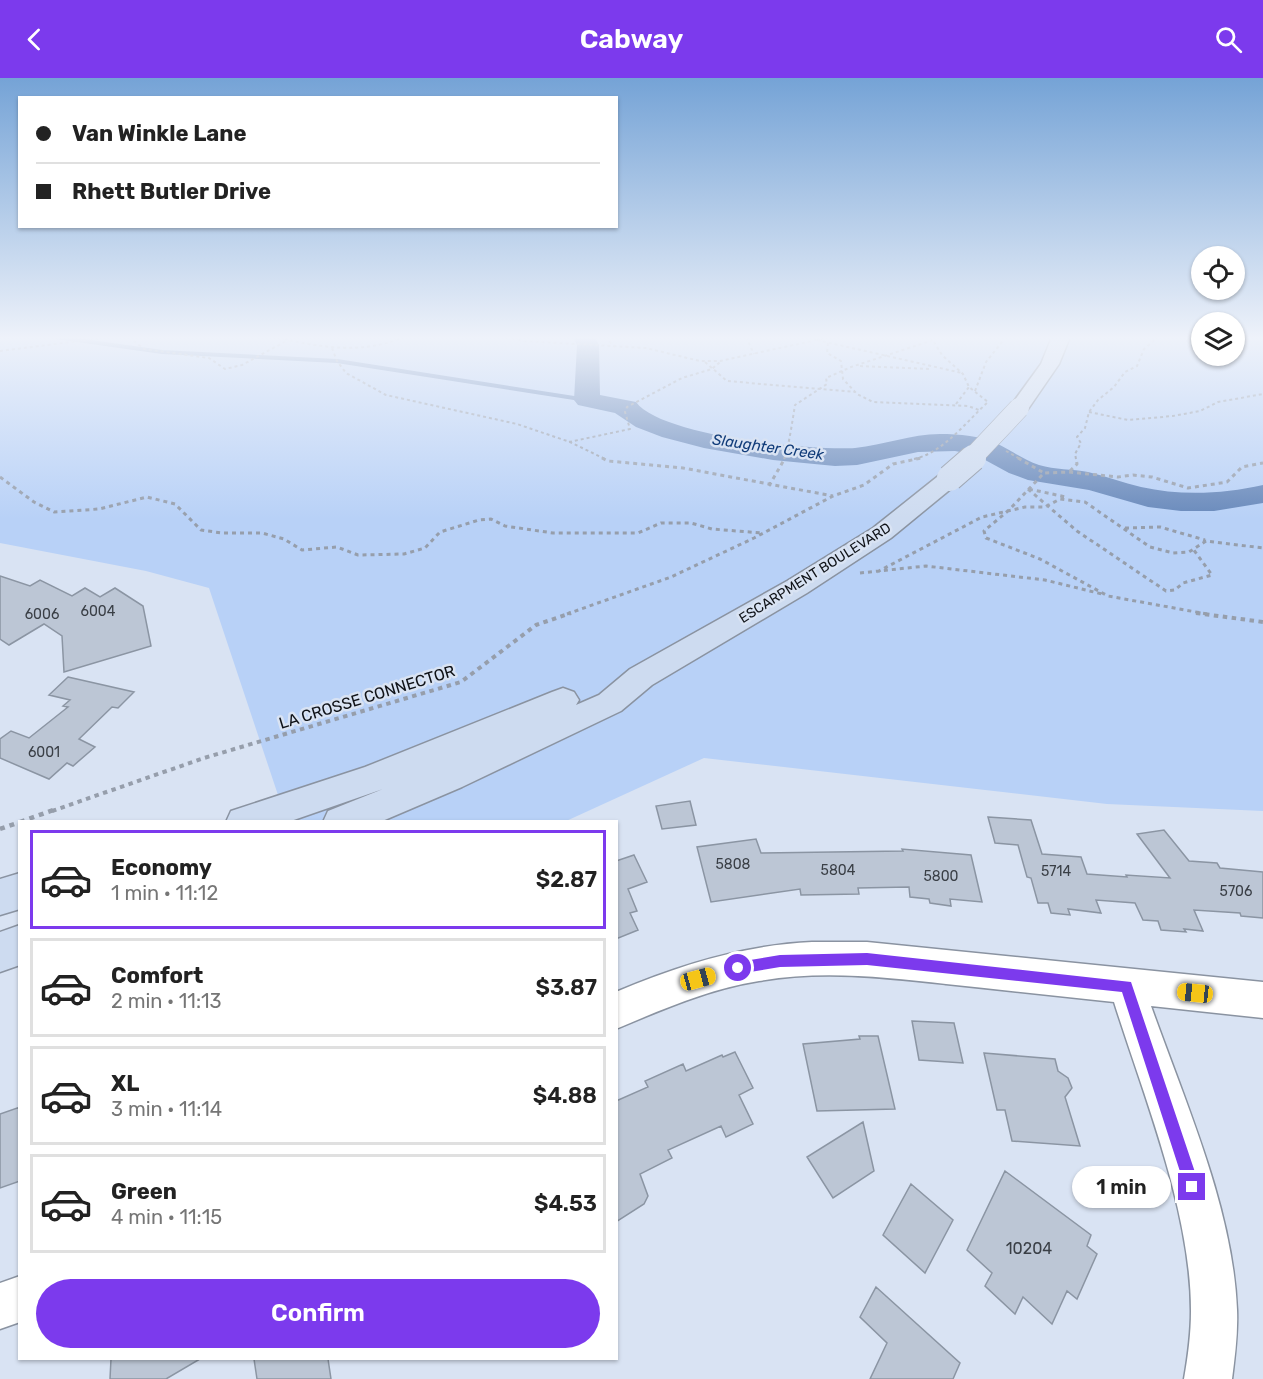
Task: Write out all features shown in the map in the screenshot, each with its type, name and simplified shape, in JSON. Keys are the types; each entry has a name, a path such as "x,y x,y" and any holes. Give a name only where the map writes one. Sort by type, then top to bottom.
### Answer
{"main road":[{"name":"ESCARPMENT BOULEVARD","path":"347,820 450,777 610,703 641,677 797,587 882,533 950,478 984,448 1026,398"},
{"name":"ESCARPMENT BOULEVARD","path":"250,820 377,777 533,714 594,686 641,677"},
{"path":"0,897 18,892"},
{"path":"0,951 18,946"}],"street":[{"path":"618,1010 662,990 738,968 780,961 867,959 1263,1000"},
{"path":"1126,986 1187,1167 1198,1207 1210,1269 1213,1313 1212,1361 1208,1379"},
{"path":"0,1306 18,1300"}],"path":[{"path":"398,398 517,424 568,442 609,461 683,468 769,486 833,496"},
{"path":"568,442 596,438 630,429 625,412 627,407 647,398"},
{"path":"769,486 788,453 795,405 805,398"},
{"path":"866,398 873,402 955,405 979,410 988,402 983,398"},
{"path":"955,405 961,398"},
{"path":"1069,472 1077,464 1075,454 1081,443 1077,437 1085,428 1089,412 1103,398"},
{"path":"1089,412 1128,420 1173,416 1200,411 1218,402 1242,398"},
{"name":"LA CROSSE CONNECTOR","path":"26,820 204,758 461,682 536,626 671,577 833,496 864,485 893,464 925,457 945,442 979,410"},
{"path":"1108,596 1040,559 986,538 984,531 1009,510 1044,473 1069,472 1152,477 1188,488 1227,482 1238,468 1263,462"},
{"path":"0,477 34,502 54,512 99,508 147,497 175,504 201,530 222,533 262,533 284,540 302,550 337,547 358,555 404,554 425,548 440,532 479,520 492,519 505,526 553,533 638,533 661,524 691,523 712,529 763,533"},
{"path":"1028,489 1085,502 1150,547 1173,553 1189,552 1206,541"},
{"path":"1028,489 1045,507 1095,545 1166,591 1175,590 1184,583 1212,575 1193,549"},
{"path":"877,572 982,517 1009,510 1045,507 1060,499 1072,499"},
{"path":"1123,528 1160,527 1206,541 1263,548"},
{"path":"855,574 926,566 1045,580 1178,610 1263,622"},
{"name":"LA CROSSE CONNECTOR","path":"0,829 18,823"}],"shaded area":[{"path":"0,398 1263,398 1263,811 1107,804 704,758 568,820 286,820 209,588 146,571 0,543"}],"building":[{"path":"0,576 30,586 40,580 72,596 85,588 100,597 115,588 143,606 151,646 64,672 62,636 44,624 9,645 0,639"},
{"path":"68,677 134,692 118,708 112,707 79,739 95,747 73,766 67,763 49,779 0,758 0,739 11,731 29,738 68,707 63,706 70,700 49,695"},
{"path":"690,801 696,825 662,829 656,806"},
{"path":"988,817 1031,820 1042,854 1081,857 1087,874 1127,877 1126,875 1170,878 1137,834 1164,830 1189,861 1217,863 1220,868 1263,872 1263,918 1241,916 1240,913 1194,910 1203,931 1184,929 1186,932 1161,930 1158,921 1143,920 1135,903 1096,900 1101,913 1068,909 1070,915 1051,913 1048,903 1038,903 1031,878 1027,877 1018,845 995,843"},
{"path":"756,839 761,853 903,851 902,849 971,855 982,902 950,899 951,906 930,903 929,899 910,897 909,887 858,888 859,894 801,895 800,889 711,902 697,847"},
{"path":"634,855 647,882 628,889 637,911 630,913 638,930 618,938 618,860"},
{"path":"912,1021 954,1023 963,1063 919,1060"},
{"path":"859,1036 878,1036 895,1109 817,1111 803,1044 860,1039"},
{"path":"735,1052 753,1088 739,1095 753,1124 726,1137 721,1126 668,1150 672,1158 640,1174 648,1196 644,1204 618,1221 618,1100 648,1087 645,1081 683,1064 686,1071 722,1055 723,1057"},
{"path":"984,1053 1055,1059 1058,1071 1068,1078 1072,1088 1065,1097 1080,1146 1012,1141 1005,1110 997,1110"},
{"path":"18,1108 18,1182 0,1188 0,1114"},
{"path":"863,1122 874,1171 833,1198 807,1157"},
{"path":"1005,1171 1091,1235 1087,1246 1097,1254 1077,1299 1067,1291 1052,1324 1023,1297 1015,1314 985,1286 992,1273 967,1250"},
{"path":"911,1184 953,1220 925,1273 883,1235"},
{"path":"876,1287 960,1363 953,1379 870,1379 887,1343 860,1317"},
{"path":"111,1360 198,1360 166,1379 110,1379"},
{"path":"254,1360 328,1360 331,1379 257,1379"}],"waterway":[{"path":"572,398 587,400"},
{"name":"Slaughter Creek","path":"587,398 587,400 627,407 627,411 646,422 672,431 704,440 773,452 806,456 857,456 930,442 955,443 982,448 1025,470 1038,474 1089,481 1148,498 1181,502 1214,502 1263,494"}],"route":[{"path":"738,968 780,961 867,959 1126,986 1192,1187"}]}
